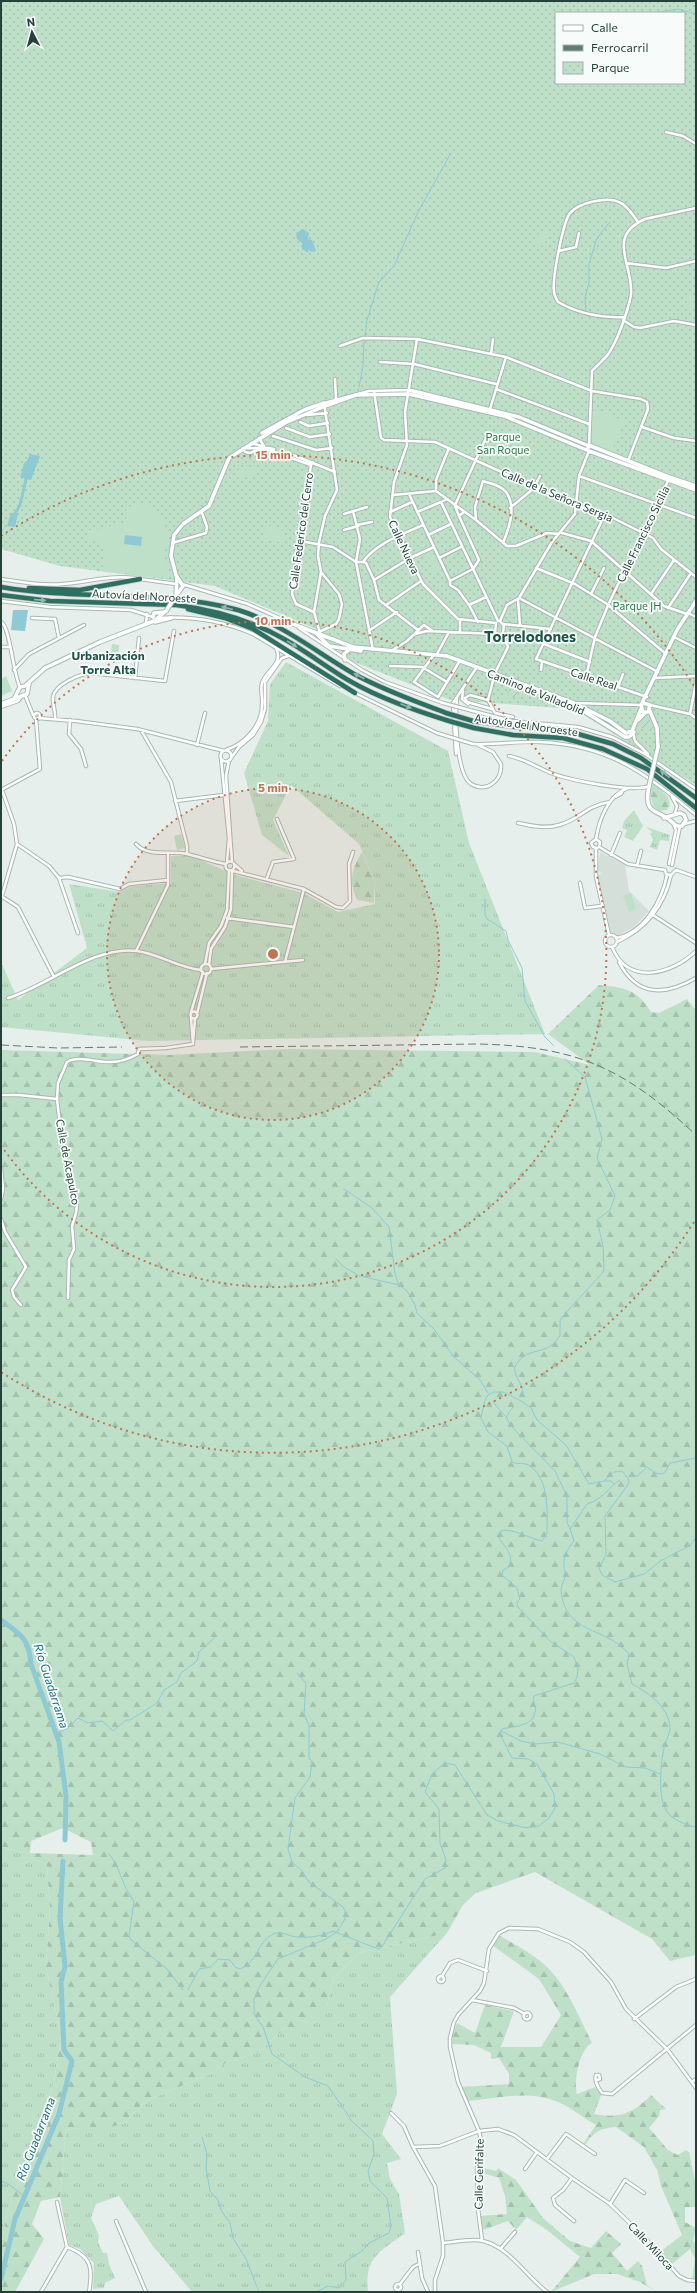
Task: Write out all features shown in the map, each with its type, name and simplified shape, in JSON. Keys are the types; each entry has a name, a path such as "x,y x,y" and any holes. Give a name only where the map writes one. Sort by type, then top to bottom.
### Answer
{"highway":[{"path":"1,587 74,590 140,579"},
{"name":"Autovía del Noroeste","path":"1,587 51,593 194,600 240,611 287,632 355,674 381,688 446,712 473,721 516,727 564,730 613,744 641,758 696,798"},
{"name":"Autovía del Noroeste","path":"1,595 50,601 177,605 212,611 260,627 283,639 354,683 411,708 474,728 513,735 562,738 603,749 647,770 696,808"},
{"path":"177,605 225,618 254,629 355,693"}],"street":[{"path":"666,132 683,136 696,144"},
{"path":"638,222 626,207 619,202 585,203 574,208 569,214 559,251 554,290 558,302 584,313 623,319 640,328 674,321 696,325"},
{"path":"495,634 498,622 507,605 519,598 536,568 575,514 579,476 590,449 589,424 592,371 608,354 615,342 630,296 631,284 622,250 627,233 638,222 647,218 696,208"},
{"path":"559,251 576,247 579,233"},
{"path":"626,263 666,268 696,261"},
{"path":"340,346 363,338 417,339 506,357 592,391 644,400 648,410 628,461"},
{"name":"Calle Nueva","path":"417,339 405,412 406,441 394,482 390,512 399,536 421,581 460,620"},
{"path":"491,354 493,340"},
{"path":"490,409 506,357"},
{"path":"380,362 414,364 496,384"},
{"path":"335,379 336,400"},
{"path":"496,389 589,424"},
{"path":"251,443 260,435 282,421 336,400 374,392 409,392 490,409 498,413"},
{"name":"Calle de la Señora Sergia","path":"374,392 381,438 435,442 577,506 605,514 653,538 661,549 696,577"},
{"path":"409,392 498,413 668,481 696,490"},
{"path":"320,630 314,612 321,572 318,556 319,544 325,516 337,490 327,413 324,404"},
{"path":"1,708 18,701 29,682 45,668 100,642 144,624 166,611 177,593 180,584 171,556 174,534 183,524 202,513 213,501 226,464 233,455 259,438 285,423 324,404"},
{"path":"307,415 327,413"},
{"path":"300,422 308,426 328,423"},
{"path":"642,427 674,438 696,441"},
{"path":"286,428 310,437 330,434"},
{"path":"272,436 316,450 332,448"},
{"path":"259,438 263,446"},
{"path":"450,581 473,569 479,560 455,505 486,438"},
{"path":"251,443 274,449 274,452"},
{"path":"256,449 263,446"},
{"path":"243,448 263,448 292,457 293,455 324,469 335,472"},
{"path":"436,492 436,480 449,448"},
{"path":"590,449 696,486"},
{"name":"Calle Federico del Cerro","path":"312,463 292,600 296,604 314,612"},
{"path":"510,508 525,497 535,486 540,476"},
{"path":"579,476 657,506 696,518"},
{"path":"476,520 475,506 483,481 498,486 506,492 512,522 503,544"},
{"name":"Calle Francisco Sicilia","path":"586,677 595,637 668,481"},
{"path":"393,495 436,492 476,520 503,544 511,547 547,533 560,533 586,538 593,542 668,608 696,617"},
{"path":"409,494 450,581 450,585 458,590 469,605 478,622"},
{"path":"417,512 447,499"},
{"path":"390,512 412,502"},
{"path":"441,502 461,547 498,622"},
{"path":"344,514 367,507"},
{"path":"353,512 358,526 360,539 356,562 373,650"},
{"path":"459,516 464,512"},
{"path":"172,544 206,532 207,527 202,513"},
{"path":"590,662 544,644 605,514"},
{"path":"344,530 372,522"},
{"path":"428,535 451,524"},
{"path":"363,562 367,556 385,543 423,525"},
{"path":"300,541 333,547 356,562 366,563 374,580 379,600 397,612 418,630"},
{"path":"374,580 410,558 434,547"},
{"path":"439,558 461,547"},
{"path":"651,594 674,560"},
{"path":"536,568 573,583 591,594 609,606 666,654"},
{"path":"591,594 604,568"},
{"path":"317,634 320,630 336,624 339,620 342,604 339,594 321,572"},
{"path":"668,608 691,573"},
{"path":"168,583 174,581 176,575"},
{"path":"1,579 50,584 116,576 180,584 248,604 352,648 437,654 477,668"},
{"path":"386,605 421,581"},
{"path":"177,593 180,584"},
{"path":"469,605 486,597"},
{"path":"519,598 557,616 658,672"},
{"path":"519,598 520,625"},
{"path":"1,601 50,607 131,610 153,617 229,624 253,634 288,656 355,693 437,733 473,744 489,749 500,760 500,775 494,783 488,786 474,786 464,775 459,744 457,698"},
{"path":"645,754 628,735 633,731 646,708 647,697 666,654 687,614 696,601"},
{"path":"370,630 397,612"},
{"path":"144,624 147,614"},
{"path":"144,624 153,617"},
{"path":"32,618 54,619 59,638"},
{"path":"135,628 171,618"},
{"path":"460,632 460,620 498,622 503,624 551,629"},
{"path":"1,622 6,627 14,670 22,695 30,707 33,715 37,719 70,720 141,730 230,753 226,776 233,863 226,918 211,949 209,965 211,969"},
{"path":"293,624 345,660 385,682 443,703 512,721 578,727 612,737 645,754 696,788"},
{"path":"502,638 503,624"},
{"path":"14,670 29,654 84,625"},
{"path":"390,651 426,625 433,631"},
{"path":"56,719 56,710 53,700 54,692 59,687 80,676 91,673 165,681 174,631"},
{"path":"415,634 433,631 460,632 495,634 502,638 508,647 494,674 488,700 492,710"},
{"path":"437,654 449,632"},
{"path":"317,634 330,646 349,650 433,656 477,668"},
{"path":"674,637 696,648"},
{"path":"135,678 139,638"},
{"name":"Calle Real","path":"544,644 536,659 647,697"},
{"path":"1,647 9,647"},
{"path":"276,648 280,658"},
{"path":"345,660 344,654 349,650"},
{"path":"212,748 225,761 230,759 252,734 256,728 262,709 262,685 280,658 288,656"},
{"path":"433,656 414,682 438,697 459,662"},
{"path":"541,670 542,661"},
{"path":"390,666 424,668 447,682"},
{"path":"456,754 453,709 457,698 477,668"},
{"name":"Camino de Valladolid","path":"477,668 574,703 598,716 608,727 625,737 628,735"},
{"name":"Camino de Valladolid","path":"494,674 610,721 628,735"},
{"path":"618,687 623,674"},
{"path":"655,678 696,676"},
{"path":"690,714 695,696 696,682"},
{"path":"465,685 462,699 466,703 492,710 499,715 513,717"},
{"path":"20,687 26,687"},
{"path":"1,704 22,695"},
{"path":"471,704 466,701 468,695 488,700"},
{"path":"574,703 646,708 657,707 690,714 696,718"},
{"path":"30,707 48,719"},
{"path":"646,708 656,728 658,747 647,797 649,805 656,813 673,823 682,825 696,821"},
{"path":"33,715 38,713"},
{"path":"38,713 37,719 40,769 1,790 14,824 17,844 1,896 18,907 54,977"},
{"path":"197,745 205,713"},
{"path":"70,720 69,734 81,749 86,766"},
{"path":"608,727 610,721"},
{"path":"141,730 171,782 187,846 187,854"},
{"path":"633,731 635,741 652,759"},
{"path":"146,738 151,732"},
{"path":"231,871 226,863 229,838 221,757 225,751 236,746 252,734"},
{"path":"473,744 539,742 582,748 627,764 653,780 696,815"},
{"path":"508,756 522,758 551,773 565,778 612,786 641,788 649,786"},
{"path":"612,786 616,794"},
{"path":"620,786 623,790"},
{"path":"630,787 616,794 610,802 600,821 596,839 592,844 611,856 637,866 665,870 669,875"},
{"path":"613,798 621,794 623,790"},
{"path":"668,792 676,803 673,823 676,830 671,865"},
{"path":"175,801 225,795"},
{"path":"518,823 532,826 558,826 598,804 610,802"},
{"path":"598,804 606,808"},
{"path":"664,818 680,813 684,815 686,820 682,825 671,865 665,870"},
{"path":"267,878 273,862 294,859 277,819"},
{"path":"611,856 620,833"},
{"path":"596,839 600,842 597,848 596,877 600,906 608,935 605,938 605,943 609,947 612,947 618,960 634,982 650,990 670,989 696,978"},
{"path":"17,844 49,866 59,878 78,933"},
{"path":"136,844 144,850 187,854 226,863 233,863 242,872"},
{"path":"637,866 642,851"},
{"path":"231,871 267,878 304,889 336,907 346,907 350,901 349,864 353,852"},
{"path":"136,951 163,897 168,880 168,853"},
{"path":"671,865 676,870 696,876"},
{"path":"608,935 616,938 630,932 645,921 658,902 669,875 676,870"},
{"path":"612,947 617,942 638,931 653,915 662,900 669,875"},
{"path":"59,878 68,877 120,889 129,884 168,880"},
{"path":"580,883 585,908 600,906"},
{"path":"284,962 304,889"},
{"path":"653,915 696,943"},
{"path":"226,918 294,927"},
{"path":"193,1019 191,1012 205,964 209,943 226,918"},
{"path":"616,938 617,942"},
{"path":"8,998 106,954 136,951 207,973"},
{"path":"618,960 635,971 654,972 676,965 696,951"},
{"path":"193,1019 197,1014 207,973 211,969 303,960"},
{"path":"205,964 209,965"},
{"path":"191,1012 197,1014"},
{"name":"Calle de Acapulco","path":"68,1298 69,1260 74,1249 72,1226 77,1204 62,1142 57,1099 58,1083 67,1062 70,1060 111,1062 126,1060 138,1054 139,1049 166,1048 193,1044 193,1019"},
{"path":"1,1096 19,1095 57,1099"},
{"path":"1,1168 3,1189 1,1199"},
{"path":"1,1219 5,1232 26,1267 12,1290 14,1298 21,1305"},
{"name":"Calle Gerifalte","path":"482,2240 478,2209 477,2168 481,2140 479,2130 462,2094 450,2047 454,2022 480,1991 487,1971 489,1948 499,1933 509,1928 522,1927 552,1933 584,1952 611,1982 626,2009 634,2019 668,2050 696,2088"},
{"path":"442,1976 450,1963 458,1960 487,1971"},
{"path":"634,2019 676,1987 696,1979"},
{"path":"472,2000 514,2008 525,2014"},
{"path":"597,2080 597,2088 602,2093 612,2094 668,2050 696,2025"},
{"path":"692,2082 696,2079"},
{"path":"391,2113 404,2126 412,2147 435,2186 443,2243 443,2256 435,2280 434,2292"},
{"name":"Calle Miloca","path":"412,2147 440,2146 479,2130 498,2129 514,2135 610,2204 647,2240 679,2276 687,2280 696,2281"},
{"path":"547,2159 566,2134 595,2154"},
{"path":"525,2169 537,2152"},
{"path":"572,2178 563,2190 553,2198 555,2205 574,2221"},
{"path":"610,2204 625,2180 644,2193"},
{"path":"42,2292 67,2247 57,2202"},
{"path":"116,2221 146,2292"},
{"path":"502,2248 515,2232"},
{"path":"443,2243 482,2240 502,2248 532,2281 547,2292"},
{"path":"67,2247 78,2251 89,2263 92,2277 89,2292"},
{"path":"418,2252 422,2278 428,2292"},
{"path":"400,2284 413,2267 419,2264"}],"shaded area":[{"path":"600,852 625,865 629,891 649,911 634,927 617,936 611,932 604,906 598,875 601,873 598,869"}],"green space":[{"path":"1,1 696,1 696,785 574,709 450,700 349,660 316,629 215,586 60,566 1,549"},
{"path":"539,231 547,232 545,246 537,245"},
{"path":"688,295 695,295 693,310 685,309"},
{"path":"594,408 624,421 611,453 596,447 590,441"},
{"path":"257,469 257,477 238,478 237,470"},
{"path":"146,504 159,513 169,533 165,553 169,573 166,578 102,571 104,544 88,540 89,530 126,524 126,507"},
{"path":"267,525 286,531 282,543 263,538"},
{"path":"432,551 440,568 433,572 428,559 425,560 422,555"},
{"path":"112,644 119,645 118,660 110,659"},
{"path":"286,662 448,751 469,843 545,1034 148,1041 1,1027 1,962 18,1000 87,948 69,884 120,892 131,886 171,883 171,856 191,856 235,875 303,893 338,912 375,904 375,882 359,844 291,785 273,820 289,856 262,835 244,773 268,721 270,684"},
{"path":"6,676 12,691 1,696 1,679"},
{"path":"510,685 519,688 517,698 510,697 509,701 504,701 506,695 509,695 507,692"},
{"path":"645,716 652,722 654,731 637,727"},
{"path":"653,782 668,797 670,805 667,810 659,811 653,806 650,792"},
{"path":"634,810 643,826 633,841 624,837 627,830 622,828 624,821"},
{"path":"646,827 670,835 669,841 660,840 657,850 650,847 653,839 650,834 652,832"},
{"path":"181,834 185,848 177,850 174,836"},
{"path":"362,852 375,882 374,903 357,900 354,893 352,875"},
{"path":"631,893 636,909 629,912 623,896"},
{"path":"599,985 616,987 630,991 641,999 651,1012 659,1013 687,999 696,1010 696,1955 670,1961 652,1939 535,1872 476,1893 463,1905 447,1933 359,1953 333,1978 327,2006 307,2024 284,2029 259,2052 227,2062 212,2073 146,2101 124,2123 108,2128 80,2128 66,2130 60,2197 41,2201 32,2224 44,2239 15,2292 1,2292 1,2246 7,2214 54,2082 61,2035 46,1967 50,1908 47,1866 30,1854 1,1847 1,1050 169,1055 287,1049 535,1052 590,1065 548,1034","holes":["63,1828 91,1842 93,1855 30,1853 31,1841"]},
{"path":"1,1847 30,1854 47,1865 50,1908 46,1967 61,2035 54,2082 7,2214 1,2246"},
{"path":"447,1933 390,1997 397,2094 382,2134 401,2159 387,2163 390,2179 399,2194 405,2233 381,2251 371,2263 367,2280 368,2292 192,2292 153,2246 119,2196 96,2204 91,2218 99,2235 98,2242 103,2253 107,2253 109,2264 115,2278 105,2283 104,2288 93,2289 94,2263 80,2249 69,2245 60,2197 66,2130 80,2128 108,2128 124,2123 146,2101 212,2073 227,2062 259,2052 284,2029 293,2027 327,2006 333,1978 359,1953"},
{"path":"500,1936 527,1952 546,1966 563,1987 574,2006 592,2043 584,2051 578,2066 576,2089 577,2094 595,2087 601,2095 594,2114 611,2116 626,2113 639,2106 651,2095 666,2109 660,2110 659,2116 649,2128 668,2150 678,2155 686,2150 689,2152 696,2186 696,2207 685,2207 685,2222 696,2228 693,2241 696,2245 696,2280 692,2279 695,2258 690,2249 671,2265 660,2252 682,2235 661,2186 657,2170 644,2147 616,2127 606,2128 598,2132 591,2137 585,2145 583,2144 596,2125 568,2107 547,2098 524,2095 467,2101 462,2087 509,2084 509,2074 499,2058 491,2059 491,2053 474,2045 452,2044 453,2033 457,2023 475,2033 485,2005 514,2011 501,2047 541,2047 561,2015 539,1979 492,1945"},
{"path":"479,2167 496,2171 498,2168 516,2180 543,2218 570,2241 591,2248 606,2231 621,2244 612,2253 627,2271 638,2261 642,2266 647,2285 657,2292 640,2282 617,2274 594,2274 551,2292 580,2257 547,2230 527,2217 516,2230 508,2221 483,2230 480,2216 507,2214 505,2196 499,2178 480,2172"}],"water":[{"path":"303,229 309,233 308,239 312,240 316,251 312,252 308,250 308,253 302,249 302,243 297,239 296,233"},
{"path":"30,454 40,456 31,480 20,477 24,463 27,461"},
{"path":"11,513 18,514 15,527 7,526"},
{"path":"125,535 142,537 141,546 124,544"},
{"path":"13,610 28,610 25,631 11,630"}],"waterway":[{"path":"659,12 678,9 696,14"},
{"path":"365,336 367,320 379,282 394,266 418,212 451,153"},
{"path":"586,312 585,298 589,282 589,264 597,238 610,222"},
{"path":"359,387 363,366 364,341"},
{"path":"13,517 20,505 26,479"},
{"path":"485,899 485,915 487,919 506,931 508,940 522,968 525,1001 545,1037 554,1046"},
{"path":"522,1397 522,1388 515,1372 517,1363 527,1354 549,1347 560,1336 560,1321 563,1316 604,1271 603,1246 597,1220 610,1210 615,1196 597,1158 602,1139 585,1077 565,1059"},
{"path":"344,1189 372,1208 389,1227 395,1274 399,1285"},
{"path":"336,1259 344,1267 360,1276 399,1285 407,1291 415,1305 417,1313 434,1329 453,1356 480,1380 488,1393"},
{"path":"188,1990 199,1969 211,1967 218,1959 230,1960 235,1967 240,1969 254,1958 268,1937 276,1933 282,1933 294,1937 306,1937 321,1935 333,1931 378,1949 381,1948 425,1879 445,1868 446,1860 440,1843 439,1809 425,1792 432,1774 445,1763 455,1765 487,1815 498,1821 527,1828 539,1826 549,1818 555,1808 554,1794 537,1764 528,1759 512,1758 500,1734 502,1729 522,1725 531,1721 535,1710 534,1696 574,1683 577,1677 578,1669 574,1657 550,1641 518,1607 517,1602 520,1599 517,1588 502,1575 503,1570 509,1567 511,1559 499,1538 501,1531 505,1530 515,1532 542,1541 547,1533 547,1507 544,1488 536,1472 528,1465 512,1462 507,1446 488,1432 481,1418 485,1400 488,1395 494,1392 503,1392 523,1402 531,1408 537,1420 566,1445 589,1484 604,1481 614,1472 622,1471 628,1478 629,1482 627,1486 605,1516 606,1555 599,1568 602,1575 615,1582 644,1574 662,1560 691,1545 696,1537"},
{"path":"493,1402 505,1416"},
{"path":"513,1407 506,1417 511,1426 555,1471 567,1496 567,1522 570,1529"},
{"path":"629,1476 637,1476 647,1467 655,1473 662,1474 666,1471 670,1463 696,1458"},
{"path":"620,1480 597,1500 587,1504 570,1529 574,1541 564,1559 565,1574 561,1590 564,1605 570,1615 578,1623 620,1645 629,1654 627,1664 632,1684 651,1696 662,1707 669,1720 670,1728 664,1748 661,1771 661,1789 664,1806 667,1812 676,1820 696,1827"},
{"path":"605,1481 611,1481 614,1484"},
{"name":"Río Guadarrama","path":"1,1620 19,1634 26,1643 31,1664 59,1742 66,1796 65,1840"},
{"path":"55,1733 67,1729 78,1718 88,1723 102,1721 113,1731 126,1720 130,1720 157,1703 164,1690 177,1682 181,1673 197,1661 199,1652 214,1638"},
{"path":"297,1673 306,1683 304,1714 309,1725 309,1757 312,1762 310,1777 295,1798 288,1849 292,1862 303,1872 308,1881 343,1907 345,1911 345,1919 337,1932 326,1939 278,1959 259,1987 254,1999 254,2014 263,2027 272,2054 305,2077 328,2086 352,2121 373,2141 374,2154 368,2171 370,2181 387,2198 391,2226 389,2233 369,2243 362,2251 345,2262 346,2280 339,2288 328,2286 316,2292"},
{"path":"501,1731 521,1741 535,1744 558,1742 600,1754 626,1767 645,1768 660,1774"},
{"path":"109,1854 134,1901 129,1936 131,1940 167,1969 183,1990"},
{"name":"Río Guadarrama","path":"1,2279 15,2219 59,2114 72,2061 64,2050 61,1982 65,1966 60,1918 63,1861"},
{"path":"202,2137 207,2154 206,2168 210,2191 218,2200 221,2210 230,2223 233,2238 246,2259 259,2292"},
{"path":"1,2181 7,2183 24,2196"}],"railway":[{"path":"240,1047 477,1044 543,1050 571,1056 597,1065 621,1077 670,1112 696,1135"},
{"path":"1,1045 58,1048 122,1047"}],"district":[{"name":"Torrelodones","path":"530,637"},
{"name":"Urbanización Torre Alta","path":"108,663"}],"park label":[{"name":"Parque San Roque","path":"503,443"},
{"name":"Parque JH","path":"637,606"}]}
